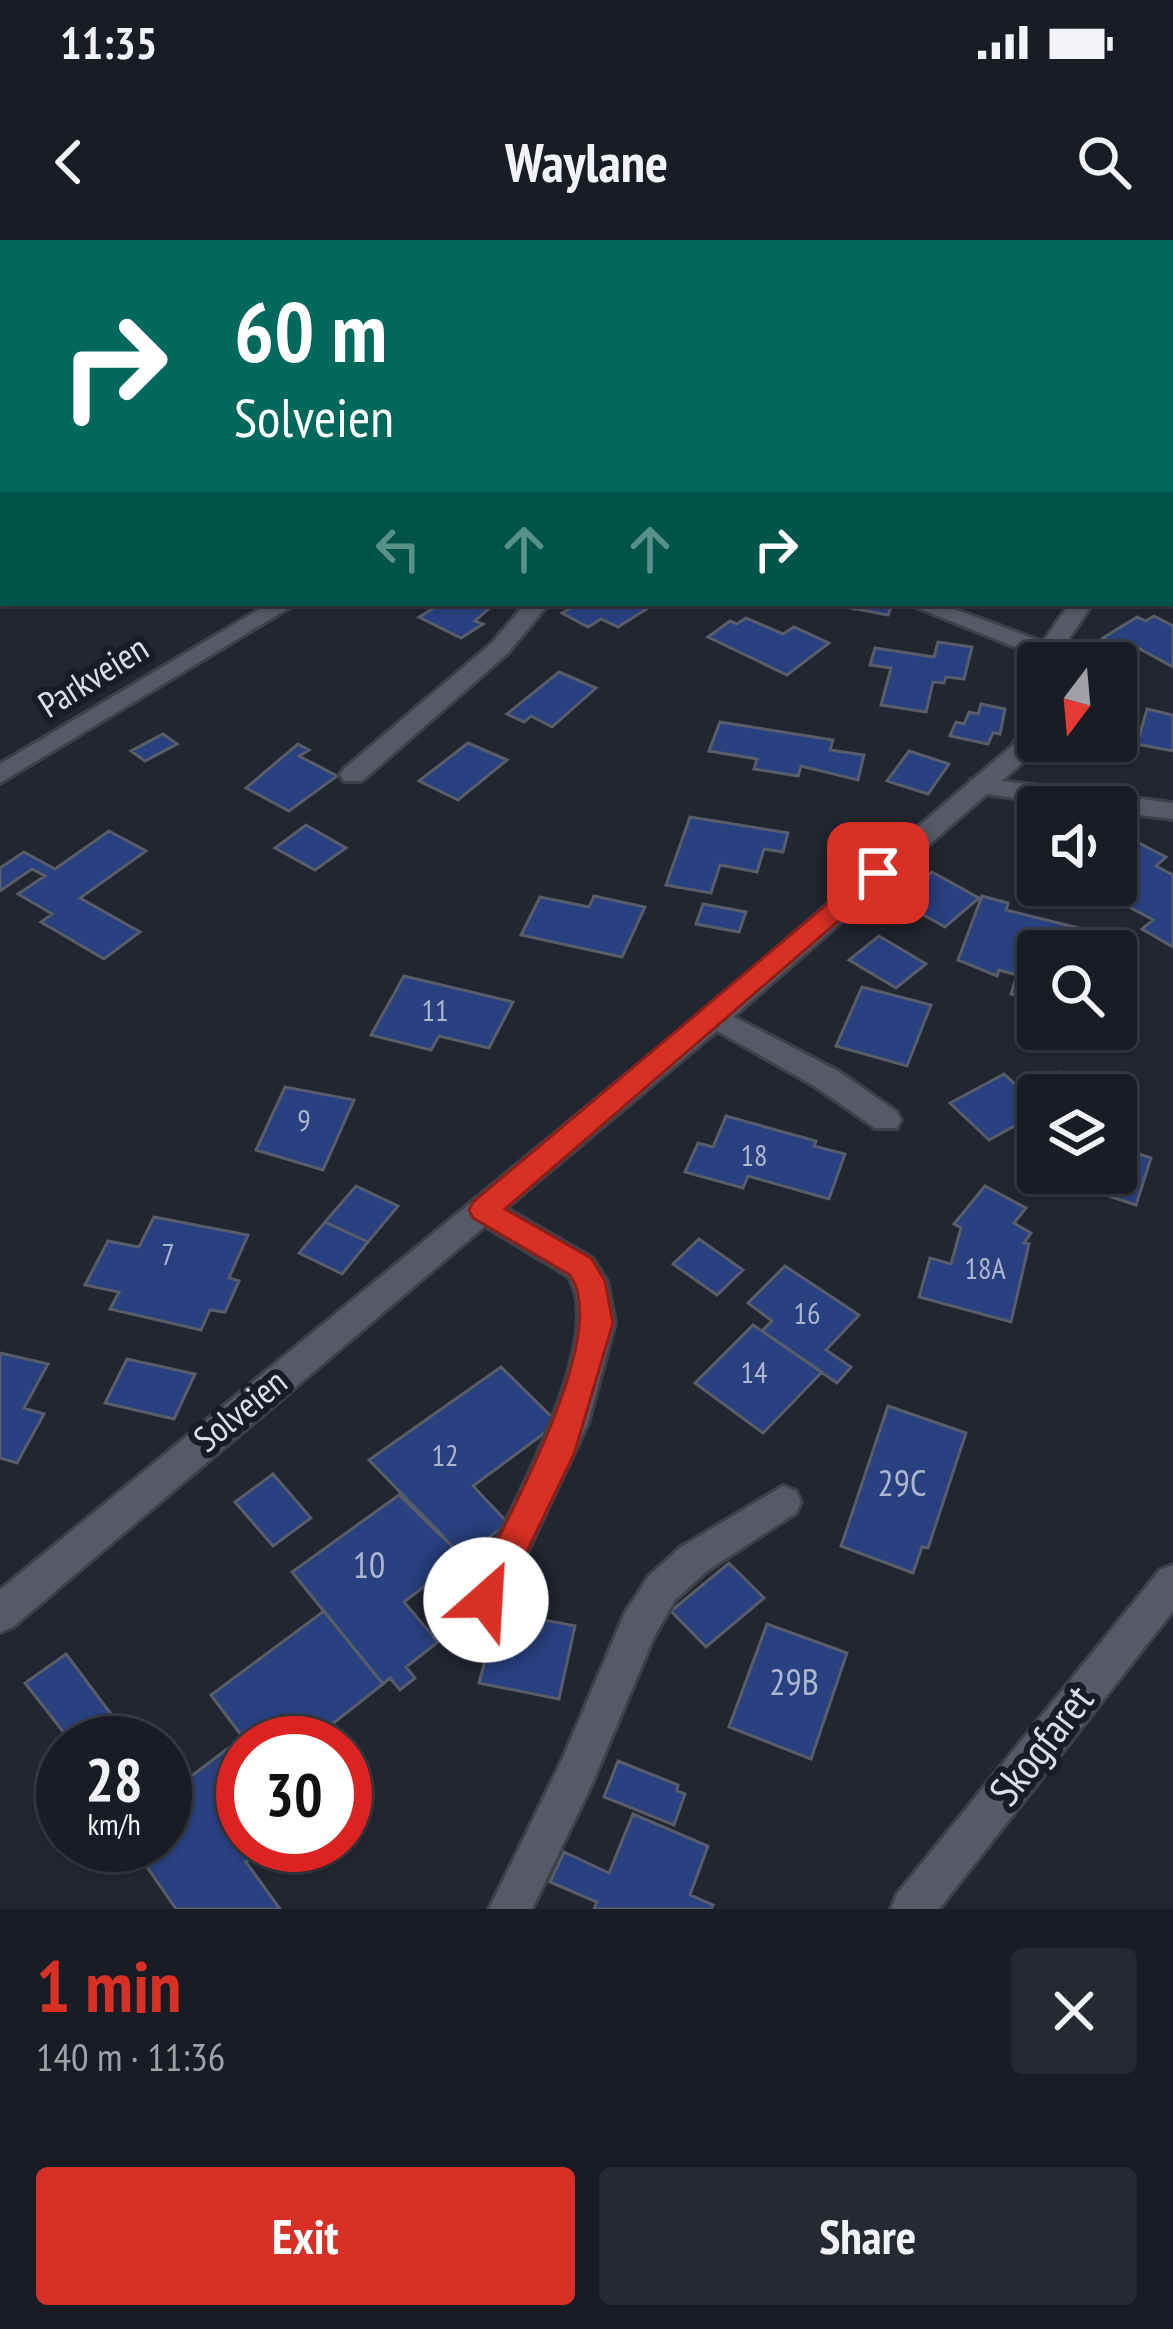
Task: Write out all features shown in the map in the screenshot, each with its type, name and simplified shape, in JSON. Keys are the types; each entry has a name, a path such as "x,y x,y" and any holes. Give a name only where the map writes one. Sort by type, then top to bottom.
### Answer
{"street":[{"name":"Parkveien","path":"0,775 281,606"},
{"path":"353,776 500,648 535,606"},
{"path":"924,606 1017,644"},
{"path":"1059,642 1080,606"},
{"name":"Solveien","path":"0,1614 715,1017 1017,754"},
{"path":"980,786 1173,811"},
{"path":"715,1017 826,1079 886,1120"},
{"path":"484,1210 580,1267 590,1281 598,1323 558,1454 486,1600"},
{"path":"510,1909 577,1772 639,1626 662,1588 694,1559 783,1502"},
{"name":"Skogfaret","path":"912,1909 1173,1582"}],"building":[{"path":"437,606 492,606 475,621 483,624 461,638 419,617"},
{"path":"574,606 651,606 618,627 601,619 588,627 562,613"},
{"path":"852,606 892,606 888,615"},
{"path":"1154,616 1173,626 1173,667 1137,647 1137,642 1103,638 1137,617 1146,621"},
{"path":"746,618 783,634 794,627 829,643 787,675 708,637 730,621 737,624"},
{"path":"938,642 972,647 964,679 946,677 944,683 933,682 926,712 881,705 891,668 870,665 875,648 934,657"},
{"path":"559,672 596,688 552,727 531,716 524,722 507,714"},
{"path":"981,704 1005,709 1000,734 993,733 988,744 950,736 956,722 964,724 969,712 978,714"},
{"path":"1147,709 1173,715 1173,751 1137,744"},
{"path":"720,722 833,740 830,750 864,755 858,780 801,766 798,776 754,769 757,759 709,751"},
{"path":"163,734 177,744 145,761 131,751"},
{"path":"468,743 507,760 458,800 419,781"},
{"path":"298,744 309,750 299,756 337,776 289,811 246,788"},
{"path":"909,751 949,764 928,794 887,781"},
{"path":"690,817 788,833 783,852 764,849 757,872 720,865 711,893 666,885"},
{"path":"306,825 346,848 315,870 275,848"},
{"path":"109,831 146,851 80,898 140,932 104,959 41,922 52,914 18,894 45,876 32,869 0,891 0,868 24,852 55,869"},
{"path":"1137,842 1166,857 1156,866 1173,875 1173,947 1142,929 1153,920 1128,906 1137,906"},
{"path":"932,872 979,898 945,927 897,900"},
{"path":"594,896 645,907 622,957 521,935 540,897 589,907"},
{"path":"982,896 1008,903 1006,910 1087,930 1017,930 1017,975 999,970 997,976 958,960"},
{"path":"703,904 746,912 739,932 696,924"},
{"path":"879,936 926,964 896,988 849,960"},
{"path":"404,976 513,1002 489,1048 439,1036 431,1050 371,1035"},
{"path":"862,987 931,1005 907,1066 836,1046"},
{"path":"1004,1074 1017,1086 1017,1125 989,1140 950,1103"},
{"path":"285,1087 354,1100 323,1170 256,1150"},
{"path":"726,1116 845,1154 829,1199 748,1176 743,1188 685,1172 698,1143 713,1147"},
{"path":"1137,1153 1151,1158 1136,1205 1103,1194 1137,1194"},
{"path":"356,1186 398,1206 368,1242 325,1222"},
{"path":"985,1186 1026,1208 1014,1223 1031,1233 1024,1243 1029,1244 1011,1322 919,1297 930,1258 951,1264 961,1228 954,1224"},
{"path":"154,1217 248,1235 229,1278 239,1281 225,1312 210,1310 201,1330 110,1309 119,1292 85,1285 108,1241 139,1247"},
{"path":"325,1222 368,1242 342,1274 299,1253"},
{"path":"699,1239 743,1270 717,1295 673,1264"},
{"path":"785,1266 859,1315 826,1350 851,1367 837,1383 762,1331 772,1321 748,1303"},
{"path":"753,1325 822,1372 763,1433 695,1383"},
{"path":"0,1353 48,1364 24,1408 44,1414 17,1463 0,1458"},
{"path":"127,1359 195,1374 174,1419 105,1403"},
{"path":"501,1367 558,1423 473,1486 508,1523 463,1557 369,1460"},
{"path":"888,1406 966,1433 928,1548 922,1547 913,1573 841,1546"},
{"path":"273,1474 311,1518 273,1546 235,1502"},
{"path":"399,1495 463,1557 404,1602 438,1642 406,1667 415,1678 400,1690 390,1678 383,1684 292,1572"},
{"path":"729,1563 764,1598 706,1647 671,1611"},
{"path":"324,1611 383,1684 342,1716 227,1716 211,1695"},
{"path":"498,1611 575,1626 559,1699 479,1683"},
{"path":"767,1624 847,1653 811,1759 729,1727"},
{"path":"66,1654 111,1714 51,1716 25,1683"},
{"path":"216,1757 216,1872 253,1872 280,1909 176,1909 151,1872 192,1872 192,1776"},
{"path":"618,1761 678,1785 677,1791 685,1794 674,1825 604,1797"},
{"path":"633,1814 708,1846 690,1895 713,1905 711,1909 594,1909 597,1902 550,1882 564,1852 609,1873"}],"route":[{"path":"486,1600 558,1454 598,1323 590,1281 580,1267 550,1245 484,1210 878,873"}]}
